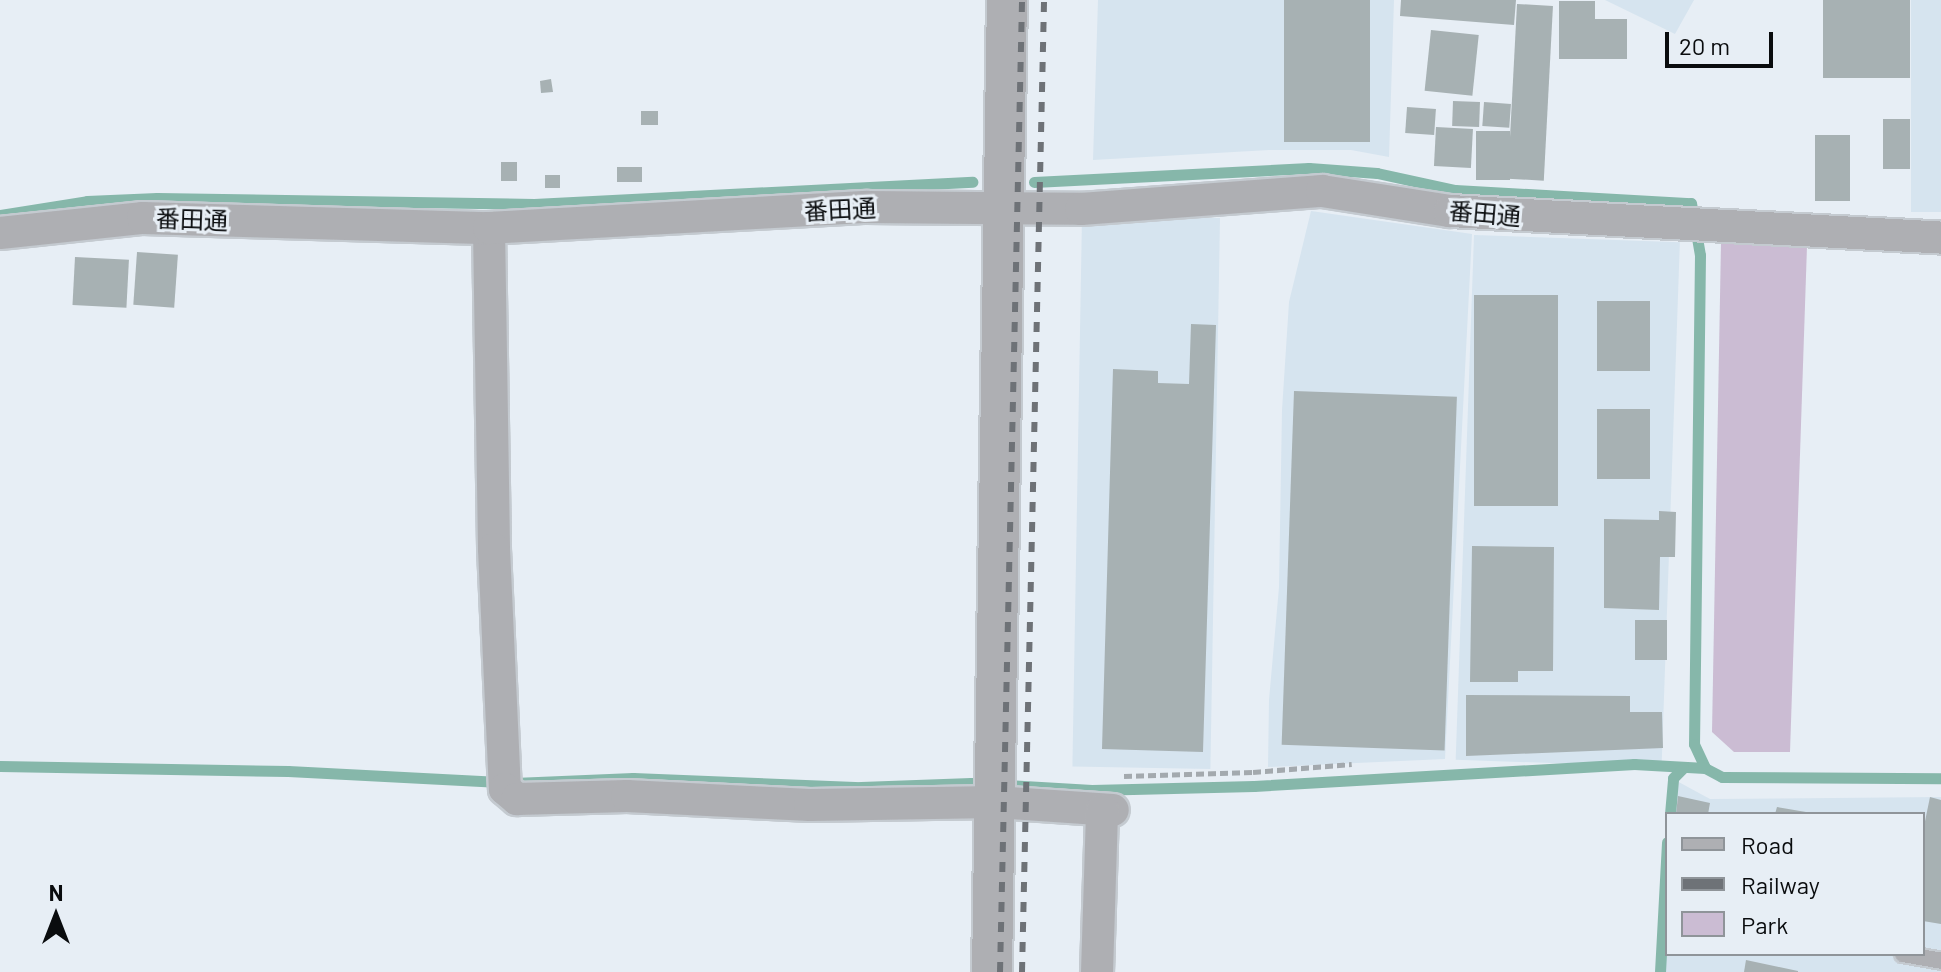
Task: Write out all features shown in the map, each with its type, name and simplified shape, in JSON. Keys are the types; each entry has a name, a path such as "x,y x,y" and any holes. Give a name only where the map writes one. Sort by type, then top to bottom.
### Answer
{"street":[{"path":"992,972 1007,0"},
{"name":"番田通","path":"0,233 143,218 489,228 867,207 1081,209 1322,191 1450,211 1678,226 1941,238"},
{"path":"489,228 503,781 517,799 627,796 810,805 995,789 1107,810 1097,972"}],"lane":[{"path":"1914,956 1941,961"}],"path":[{"path":"1114,777 1253,772 1352,764"}],"shaded area":[{"path":"1098,0 1394,0 1389,157 1351,150 1269,150 1093,160"},
{"path":"1605,0 1694,0 1675,34"},
{"path":"1911,0 1941,0 1941,212 1911,212"},
{"path":"1311,211 1472,234 1445,759 1268,767 1269,700 1279,587 1282,410 1289,302"},
{"path":"1082,216 1220,218 1210,769 1072,767"},
{"path":"1474,235 1680,242 1662,767 1456,760"},
{"path":"1675,780 1710,799 1941,797 1941,972 1663,972 1665,921 1665,956 1925,956 1925,812 1672,812"}],"green space":[{"path":"1721,243 1807,246 1790,752 1734,752 1712,732"}],"building":[{"path":"1284,0 1370,0 1370,142 1284,142"},
{"path":"1401,0 1516,0 1514,25 1400,16"},
{"path":"1823,0 1910,0 1910,78 1823,78"},
{"path":"1559,1 1595,1 1595,19 1627,19 1627,59 1559,59"},
{"path":"1517,4 1553,6 1544,181 1508,179"},
{"path":"1431,30 1479,35 1472,96 1425,91"},
{"path":"551,79 553,92 541,93 540,81"},
{"path":"1453,101 1480,102 1479,127 1452,126"},
{"path":"1484,102 1511,104 1509,128 1482,126"},
{"path":"1407,107 1436,109 1434,135 1405,133"},
{"path":"641,111 658,111 658,125 641,125"},
{"path":"1883,119 1910,119 1910,169 1883,169"},
{"path":"1436,127 1473,129 1471,168 1434,166"},
{"path":"1476,131 1510,131 1510,180 1476,180"},
{"path":"1815,135 1850,135 1850,201 1815,201"},
{"path":"501,162 517,162 517,181 501,181"},
{"path":"617,167 642,167 642,182 617,182"},
{"path":"545,175 560,175 560,188 545,188"},
{"path":"137,252 178,255 174,308 133,305"},
{"path":"75,257 129,260 126,308 72,305"},
{"path":"1474,295 1558,295 1558,506 1474,506"},
{"path":"1597,301 1650,301 1650,371 1597,371"},
{"path":"1191,324 1216,325 1203,752 1102,749 1113,369 1158,371 1158,383 1189,384"},
{"path":"1294,391 1457,397 1445,750 1282,745"},
{"path":"1597,409 1650,409 1650,479 1597,479"},
{"path":"1659,511 1676,512 1675,557 1660,557 1659,610 1604,608 1604,519 1659,520"},
{"path":"1472,546 1554,547 1553,671 1518,671 1518,682 1470,682"},
{"path":"1635,620 1667,620 1667,660 1635,660"},
{"path":"1466,695 1630,696 1630,712 1662,712 1663,748 1466,756"},
{"path":"1678,796 1710,803 1708,812 1676,812"},
{"path":"1930,797 1941,800 1941,924 1925,921 1925,821"},
{"path":"1777,807 1806,812 1776,812"},
{"path":"1746,960 1798,971 1798,972 1744,972"}],"waterway":[{"path":"1034,182 1309,168 1377,173 1455,190 1691,203 1700,255 1694,744 1705,768 1722,777 1941,778"},
{"path":"0,215 87,201 157,198 534,204 972,182"},
{"path":"0,766 288,771 514,783 633,778 861,787 971,783 1092,790 1254,786 1634,764 1705,768"},
{"path":"1670,812 1673,778 1683,768"},
{"path":"1660,972 1665,879"}],"railway":[{"path":"1000,972 1022,0"},
{"path":"1022,972 1044,0"}]}
